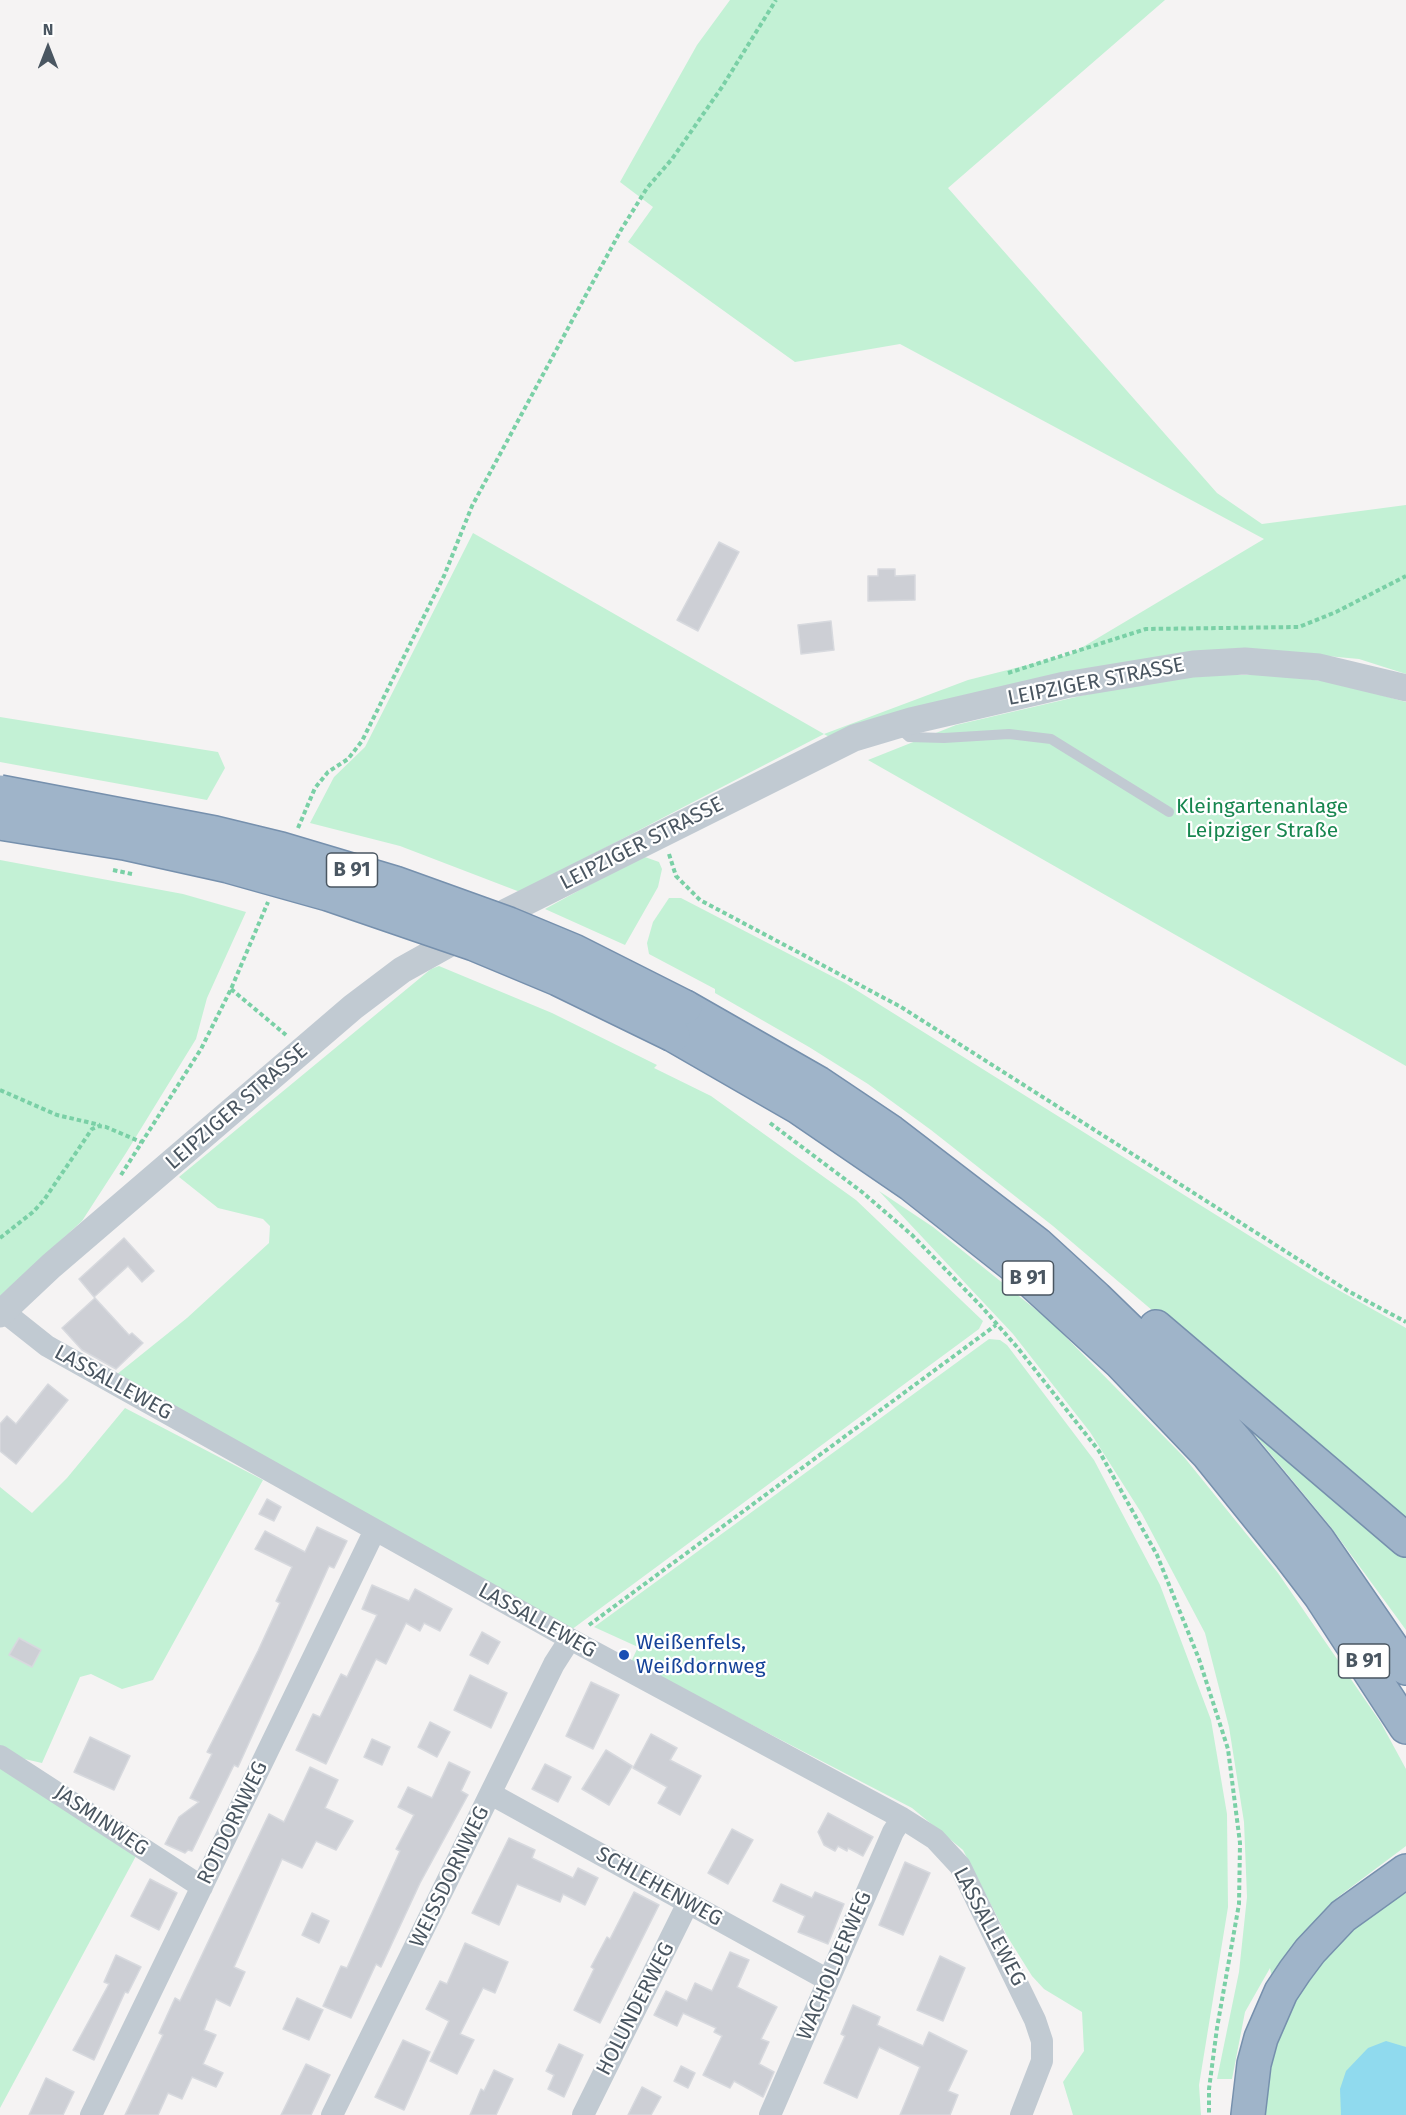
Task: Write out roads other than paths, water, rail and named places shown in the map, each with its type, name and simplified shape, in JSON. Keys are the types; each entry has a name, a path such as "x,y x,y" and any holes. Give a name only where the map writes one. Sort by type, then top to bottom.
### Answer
{"highway":[{"name":"B 91","path":"0,792 137,816 281,849 395,883 509,924 574,951 679,1021 798,1107 912,1185 1017,1268 1113,1355 1207,1454 1291,1557 1320,1595 1406,1727"},
{"name":"B 91","path":"0,823 159,851 228,866 328,894 474,944 558,979 758,1047 857,1108 954,1178 1037,1244 1142,1341 1236,1441 1318,1540 1406,1668"},
{"path":"1037,1244 1073,1257 1406,1540"},
{"path":"1248,2115 1254,2064 1261,2038 1281,1992 1326,1932 1397,1877"}],"street":[{"name":"LEIPZIGER STRASSE","path":"1,1312 377,988 426,956 661,834 854,738 895,725 1065,685 1193,664 1245,661 1308,666 1359,675 1406,688"},
{"name":"LASSALLEWEG","path":"1,1312 47,1346 570,1640 902,1818 935,1839 960,1866 1035,2020 1042,2041 1042,2061 1021,2115"},
{"name":"ROTDORNWEG","path":"92,2115 375,1530"},
{"name":"WEISSDORNWEG","path":"332,2115 554,1664 570,1640"},
{"name":"JASMINWEG","path":"0,1756 202,1887"},
{"name":"SCHLEHENWEG","path":"490,1794 828,1980"},
{"name":"WACHOLDERWEG","path":"770,2115 893,1832 902,1818"},
{"name":"HOLUNDERWEG","path":"583,2115 688,1904"}],"lane":[{"path":"895,725 909,738 1009,734 1051,740 1169,812"}],"water":[{"path":"1386,2041 1406,2047 1406,2115 1341,2115 1340,2089 1346,2071 1368,2048"}],"place":[{"name":"Weißenfels, Weißdornweg","path":"624,1655"}],"park label":[{"name":"Kleingartenanlage Leipziger Straße","path":"1262,819"}]}
